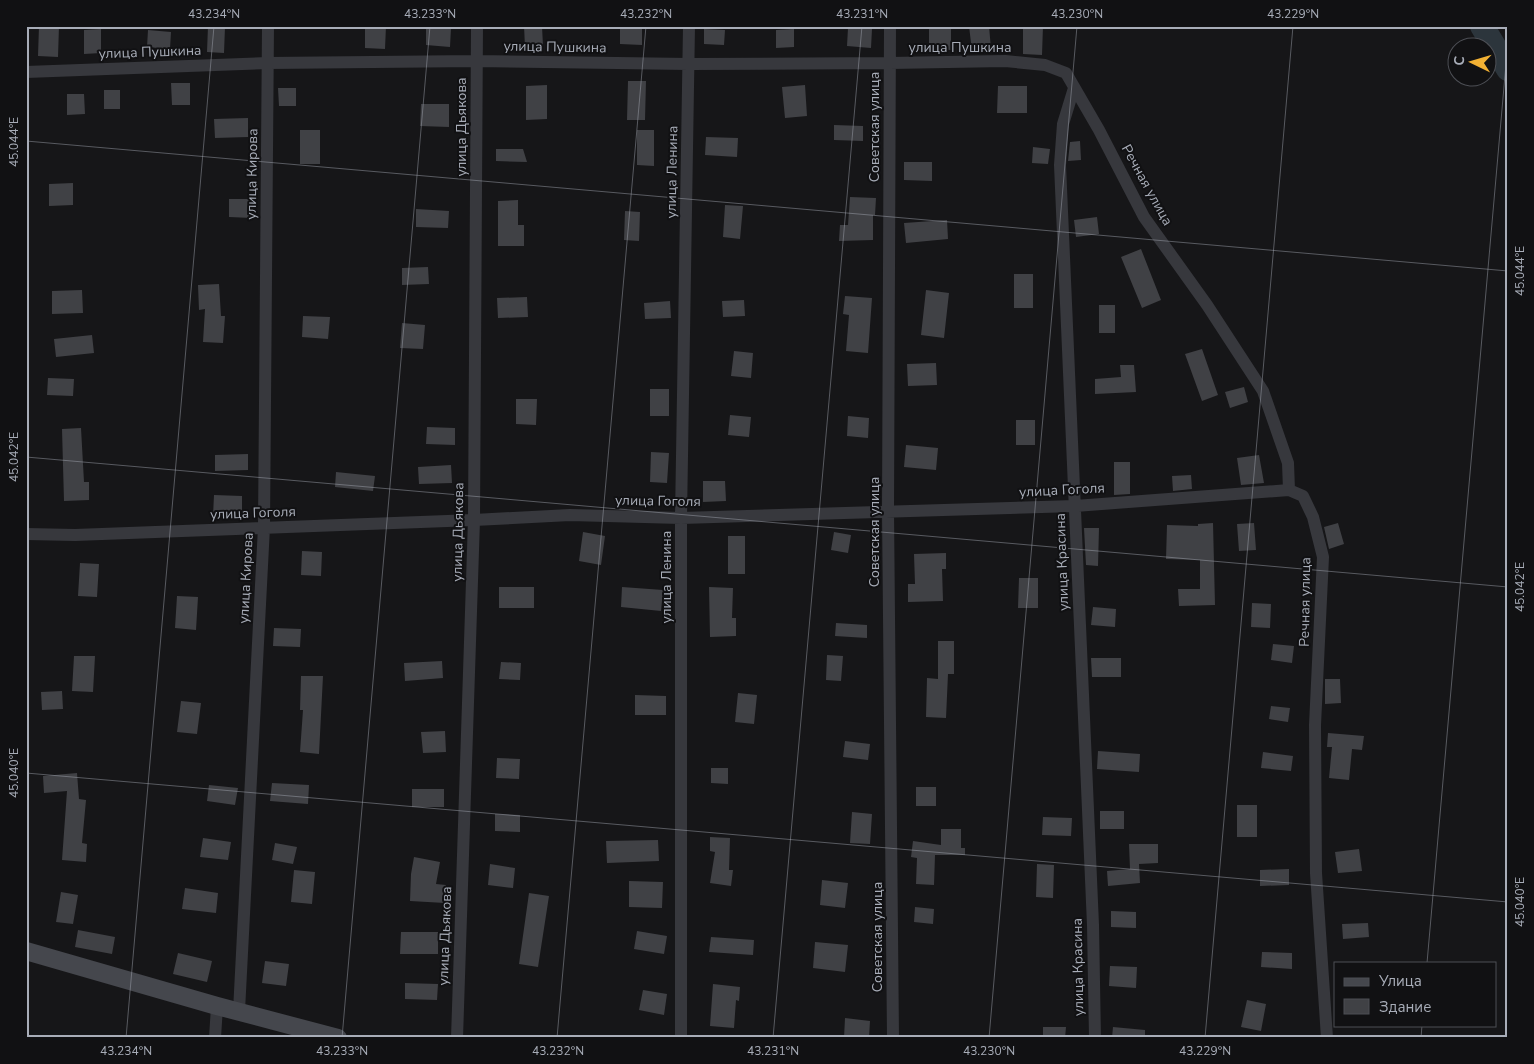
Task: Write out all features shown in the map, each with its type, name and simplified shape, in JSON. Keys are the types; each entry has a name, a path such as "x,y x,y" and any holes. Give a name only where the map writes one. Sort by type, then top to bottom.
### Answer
{"main road":[{"path":"26,951 217,1006 338,1038"}],"street":[{"name":"улица Кирова","path":"239,1011 264,527 268,26"},
{"name":"улица Дьякова","path":"457,1038 474,520 477,26"},
{"name":"улица Ленина","path":"681,1038 681,518 689,26"},
{"name":"Советская улица","path":"890,26 888,511 893,1038"},
{"name":"улица Пушкина","path":"26,72 268,63 477,61 689,64 1005,61 1045,65 1066,73 1074,88"},
{"name":"Речная улица","path":"1074,88 1099,130 1144,217 1207,305 1263,391 1288,463 1289,490 1303,496 1313,517 1323,557 1315,725 1316,873 1327,1038"},
{"name":"улица Красина","path":"1074,88 1063,124 1060,165 1093,925 1095,1038"},
{"name":"улица Гоголя","path":"26,534 75,535 570,515 681,518 1075,506 1289,490"},
{"path":"215,1038 217,1006"}],"building":[{"path":"39,26 59,26 58,57 38,56"},
{"path":"208,26 225,27 224,53 207,52"},
{"path":"365,26 386,26 385,49 365,48"},
{"path":"524,26 542,26 543,46 525,47"},
{"path":"620,26 642,26 642,45 620,44"},
{"path":"929,26 951,26 951,50 929,49"},
{"path":"969,26 989,26 991,49 972,51"},
{"path":"1023,26 1043,26 1042,55 1023,54"},
{"path":"426,27 451,28 450,47 426,45"},
{"path":"848,28 872,29 871,48 847,46"},
{"path":"101,29 101,53 84,54 84,30"},
{"path":"704,29 725,30 724,45 704,44"},
{"path":"794,29 794,47 776,48 776,30"},
{"path":"148,30 171,32 170,49 147,47"},
{"path":"628,81 646,81 645,120 627,120"},
{"path":"171,83 190,83 190,105 172,105"},
{"path":"547,85 547,119 526,120 526,86"},
{"path":"805,85 807,116 785,118 782,87"},
{"path":"998,86 1027,86 1027,113 997,113"},
{"path":"278,88 296,88 296,106 279,106"},
{"path":"104,90 120,90 120,109 104,109"},
{"path":"67,94 84,94 85,114 67,115"},
{"path":"421,104 449,104 449,127 420,126"},
{"path":"248,118 248,137 215,138 214,119"},
{"path":"834,125 863,126 863,141 834,140"},
{"path":"300,130 320,130 320,164 300,164"},
{"path":"637,130 654,130 654,166 637,165"},
{"path":"706,137 738,138 737,157 705,155"},
{"path":"1080,141 1081,160 1068,161 1070,142"},
{"path":"1033,147 1050,149 1048,164 1032,163"},
{"path":"496,149 523,149 527,162 496,161"},
{"path":"904,162 932,162 932,181 904,180"},
{"path":"73,183 73,205 49,206 49,184"},
{"path":"850,197 876,198 875,215 873,215 873,240 839,241 840,225 848,225"},
{"path":"229,199 252,199 252,218 229,217"},
{"path":"518,200 518,225 524,225 524,246 498,246 498,201"},
{"path":"725,205 743,206 740,239 723,237"},
{"path":"416,209 449,211 448,228 416,227"},
{"path":"625,211 640,212 639,241 624,240"},
{"path":"1097,217 1099,234 1076,237 1074,220"},
{"path":"947,220 948,239 906,243 904,223"},
{"path":"1141,249 1161,300 1142,308 1121,257"},
{"path":"428,267 429,284 402,285 402,268"},
{"path":"1014,274 1033,274 1033,308 1014,308"},
{"path":"219,284 221,316 225,316 223,343 203,342 205,309 199,310 198,285"},
{"path":"82,290 83,313 52,314 52,291"},
{"path":"926,290 949,293 944,338 921,335"},
{"path":"845,296 872,298 868,353 846,351 849,315 843,314"},
{"path":"527,297 528,317 498,318 497,298"},
{"path":"744,300 745,316 723,317 722,301"},
{"path":"670,301 671,318 645,319 644,303"},
{"path":"1099,305 1115,305 1115,333 1099,333"},
{"path":"303,316 330,317 328,339 302,337"},
{"path":"402,323 425,325 423,349 400,348"},
{"path":"92,335 94,353 56,357 54,339"},
{"path":"1202,349 1218,395 1202,401 1185,354"},
{"path":"734,351 753,353 751,378 731,376"},
{"path":"936,363 937,385 908,386 907,364"},
{"path":"1120,365 1134,365 1136,392 1095,394 1095,379 1121,377"},
{"path":"48,378 74,379 73,396 47,395"},
{"path":"1244,387 1248,402 1230,408 1225,392"},
{"path":"650,389 669,389 669,416 650,416"},
{"path":"516,399 537,399 536,425 516,424"},
{"path":"730,415 751,417 749,437 728,435"},
{"path":"848,416 869,418 868,438 847,436"},
{"path":"1016,420 1035,420 1035,445 1016,445"},
{"path":"427,427 455,428 455,445 426,444"},
{"path":"81,428 84,482 89,482 89,500 64,501 62,429"},
{"path":"906,445 938,448 936,470 904,467"},
{"path":"651,452 669,453 667,483 650,482"},
{"path":"248,454 248,470 215,471 215,455"},
{"path":"1259,455 1264,483 1241,485 1237,458"},
{"path":"1114,462 1130,462 1130,494 1114,495"},
{"path":"451,465 452,483 419,484 418,467"},
{"path":"336,472 375,476 373,491 335,487"},
{"path":"1191,475 1192,489 1173,491 1172,476"},
{"path":"703,481 725,481 726,501 703,502"},
{"path":"214,495 242,496 242,517 213,516"},
{"path":"1213,523 1215,605 1179,606 1178,589 1200,589 1200,560 1166,559 1167,525 1198,526 1198,524"},
{"path":"1254,523 1256,550 1239,551 1237,524"},
{"path":"1338,523 1344,544 1329,549 1324,527"},
{"path":"1084,528 1099,528 1098,566 1086,565"},
{"path":"583,532 605,536 601,565 579,561"},
{"path":"834,532 851,535 848,553 831,550"},
{"path":"728,536 745,536 745,574 728,574"},
{"path":"302,551 322,552 321,576 301,575"},
{"path":"946,553 946,569 942,569 943,601 908,602 908,584 915,584 914,554"},
{"path":"80,563 99,564 97,597 78,596"},
{"path":"1019,578 1038,578 1038,608 1018,608"},
{"path":"499,587 534,587 534,608 499,608"},
{"path":"622,587 663,590 661,611 621,607"},
{"path":"709,587 733,588 732,618 736,618 736,636 710,637"},
{"path":"177,596 198,597 196,630 175,628"},
{"path":"1252,603 1271,604 1270,628 1251,627"},
{"path":"1093,607 1116,609 1115,627 1091,625"},
{"path":"836,623 867,625 867,638 835,636"},
{"path":"274,628 301,629 300,647 273,646"},
{"path":"938,641 954,641 954,674 948,674 946,718 926,717 927,678 938,679"},
{"path":"1273,644 1294,646 1292,663 1271,660"},
{"path":"827,655 843,656 841,681 826,680"},
{"path":"74,656 95,656 93,692 72,691"},
{"path":"1091,658 1121,658 1121,677 1092,677"},
{"path":"442,661 443,678 405,681 404,663"},
{"path":"501,662 521,663 520,680 499,679"},
{"path":"301,676 323,676 319,754 300,752 303,710 300,710"},
{"path":"1325,679 1340,679 1341,703 1325,704"},
{"path":"62,691 63,709 42,710 41,692"},
{"path":"738,693 757,695 754,724 735,722"},
{"path":"635,695 666,696 666,715 635,715"},
{"path":"181,701 201,703 197,734 177,732"},
{"path":"1271,706 1290,708 1288,722 1269,719"},
{"path":"445,731 446,752 423,753 421,732"},
{"path":"1328,733 1364,736 1362,750 1352,749 1349,780 1329,778 1332,747 1327,747"},
{"path":"845,741 870,744 868,760 843,757"},
{"path":"1098,751 1140,754 1139,772 1097,769"},
{"path":"1263,752 1293,756 1291,771 1261,768"},
{"path":"497,758 520,759 519,779 496,778"},
{"path":"711,768 728,768 728,784 711,783"},
{"path":"77,773 79,799 86,800 82,843 87,844 86,862 62,860 67,791 44,793 43,776"},
{"path":"272,783 309,785 308,804 270,801"},
{"path":"209,785 238,788 235,805 207,801"},
{"path":"916,787 936,787 936,806 916,806"},
{"path":"412,789 444,789 444,807 412,807"},
{"path":"1237,805 1257,805 1257,837 1237,837"},
{"path":"1100,811 1124,811 1124,829 1100,829"},
{"path":"852,812 872,814 870,844 850,843"},
{"path":"495,814 520,815 520,832 495,831"},
{"path":"1043,817 1072,818 1071,836 1042,835"},
{"path":"941,829 961,829 961,848 965,848 965,855 935,855 934,885 916,884 917,858 911,857 913,841 941,845"},
{"path":"710,837 730,838 729,870 733,870 731,886 710,883 715,852 710,851"},
{"path":"203,838 231,842 228,860 200,857"},
{"path":"658,840 659,861 607,863 606,841"},
{"path":"275,843 297,847 293,864 272,860"},
{"path":"1129,844 1158,844 1158,863 1139,864 1140,883 1108,886 1107,871 1130,869"},
{"path":"1359,849 1362,871 1338,873 1335,852"},
{"path":"414,857 440,862 436,884 446,885 445,903 410,901"},
{"path":"490,864 515,868 513,888 488,885"},
{"path":"1037,864 1054,865 1053,898 1036,897"},
{"path":"1289,869 1289,885 1260,886 1260,870"},
{"path":"294,870 315,872 312,904 291,902"},
{"path":"822,880 848,883 845,908 820,905"},
{"path":"629,881 663,882 662,908 629,907"},
{"path":"185,888 218,893 216,913 182,909"},
{"path":"61,892 78,895 73,924 56,922"},
{"path":"529,893 549,896 538,967 519,964"},
{"path":"915,907 934,909 933,924 914,922"},
{"path":"1111,911 1136,912 1136,928 1111,927"},
{"path":"1368,923 1369,937 1343,939 1342,924"},
{"path":"78,930 115,937 112,954 75,947"},
{"path":"637,931 667,936 664,954 634,949"},
{"path":"401,932 438,932 438,954 400,954"},
{"path":"711,937 754,940 753,955 709,952"},
{"path":"815,942 848,945 845,972 813,968"},
{"path":"1262,952 1292,953 1292,969 1261,967"},
{"path":"178,953 212,961 207,982 173,974"},
{"path":"265,961 289,964 286,986 262,983"},
{"path":"1110,966 1137,967 1136,988 1109,986"},
{"path":"405,983 438,984 437,1000 405,999"},
{"path":"713,984 740,987 739,1001 736,1000 734,1028 710,1026"},
{"path":"643,990 667,994 664,1015 639,1010"},
{"path":"1247,1000 1266,1004 1261,1031 1241,1027"},
{"path":"845,1018 870,1021 869,1038 844,1038"},
{"path":"1043,1027 1066,1027 1065,1038 1043,1038"},
{"path":"1113,1027 1145,1030 1145,1038 1112,1038"}],"waterway":[{"path":"1482,26 1508,69"}]}
